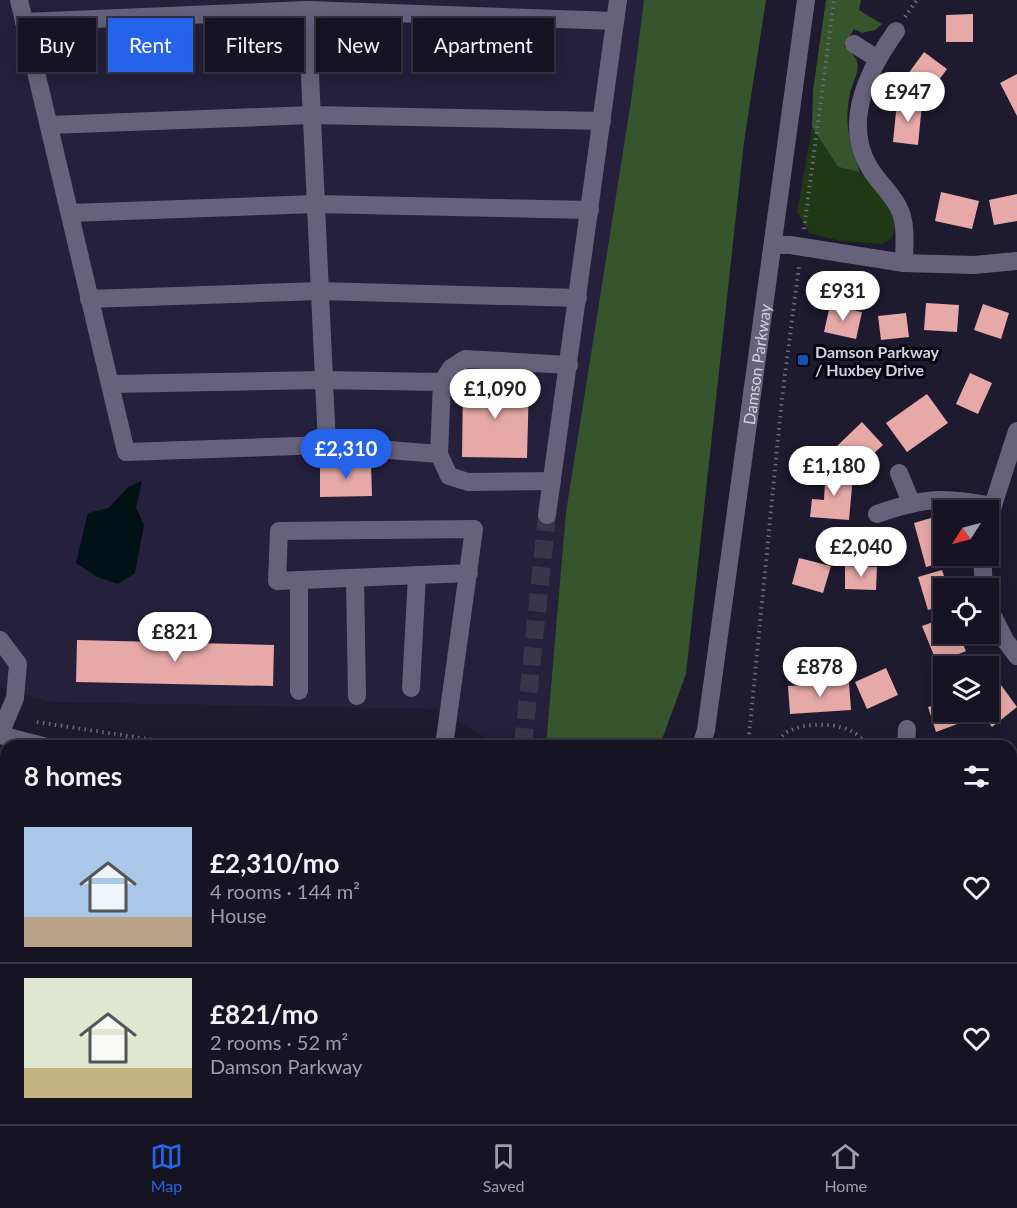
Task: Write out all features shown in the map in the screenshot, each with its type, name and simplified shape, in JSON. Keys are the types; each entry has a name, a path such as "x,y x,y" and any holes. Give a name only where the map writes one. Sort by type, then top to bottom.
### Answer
{"street":[{"path":"19,0 23,18"},
{"path":"547,515 618,0"},
{"name":"Damson Parkway","path":"705,740 806,0"},
{"path":"96,19 307,10 615,21"},
{"path":"307,10 322,380 327,446"},
{"path":"896,31 876,58 863,90 858,125 860,148 869,167 898,208 903,220 904,262"},
{"path":"854,44 876,58"},
{"path":"36,72 126,452 327,446 439,454"},
{"path":"49,125 312,115 602,122"},
{"path":"70,213 316,204 590,210"},
{"path":"773,245 904,262 974,265 1017,261"},
{"path":"89,299 319,291 578,298"},
{"path":"552,481 468,482 449,476 439,454 441,382 451,368 465,359 568,365"},
{"path":"110,384 322,380 441,382"},
{"path":"995,500 1017,431"},
{"path":"899,473 911,502"},
{"path":"877,514 911,502 949,498 955,500"},
{"path":"445,740 469,573 474,529 279,531 277,581 469,573"},
{"path":"411,688 417,575"},
{"path":"355,578 357,696"},
{"path":"299,580 299,691"},
{"path":"999,628 1017,656"},
{"path":"0,640 18,664 15,698 0,735 20,740"}],"path":[{"path":"749,740 782,399 834,0"},
{"path":"8,718 153,740"},
{"path":"780,740 785,733 811,726 836,724 861,740"}],"shaded area":[{"path":"0,0 644,0 631,101 566,512 546,740 489,740 436,709 50,702 0,687"},
{"path":"142,481 136,508 144,525 135,573 118,584 97,577 76,563 88,513 109,508 128,487"}],"green space":[{"path":"644,0 766,0 744,142 686,674 662,740 546,740 566,512 631,101"},
{"path":"826,0 861,0 859,10 882,24 875,30 862,33 854,29 844,46 855,57 858,65 847,114 850,143 860,172 838,167 812,127 813,90"},
{"path":"812,127 838,167 860,172 894,211 896,226 891,239 882,244 840,241 809,233 797,212"}],"building":[{"path":"973,14 973,42 946,42 946,15"},
{"path":"924,52 947,69 928,95 905,78"},
{"path":"1017,74 1017,116 1000,83"},
{"path":"897,102 922,104 918,145 893,142"},
{"path":"941,192 979,201 972,229 935,221"},
{"path":"1017,194 1017,221 994,225 989,200"},
{"path":"926,303 959,305 957,332 924,330"},
{"path":"983,304 1009,313 1001,339 974,330"},
{"path":"830,305 862,312 856,339 824,332"},
{"path":"906,313 909,337 881,340 878,316"},
{"path":"970,373 992,383 978,414 956,404"},
{"path":"463,382 529,383 527,458 462,457"},
{"path":"927,394 948,423 907,452 886,423"},
{"path":"862,422 883,445 858,468 837,446"},
{"path":"371,463 372,496 320,497 320,464"},
{"path":"826,466 853,476 849,520 810,517 812,499 824,500"},
{"path":"933,517 933,565 926,567 914,523"},
{"path":"799,558 831,566 823,593 792,584"},
{"path":"845,566 877,567 876,590 845,589"},
{"path":"942,570 945,578 933,578 933,608 928,610 918,577"},
{"path":"933,622 933,644 963,644 966,651 954,656 934,656 922,626"},
{"path":"77,640 274,645 273,686 76,682"},
{"path":"886,668 898,695 867,709 855,682"},
{"path":"849,682 851,710 790,714 788,686"},
{"path":"1001,685 1017,707 999,721 999,686"},
{"path":"933,705 933,722 963,722 936,732 928,707"},
{"path":"988,722 998,722 992,727"}],"tunnel":[{"path":"524,740 547,515"}],"place":[{"name":"Damson Parkway / Huxbey Drive","path":"803,360"}]}
